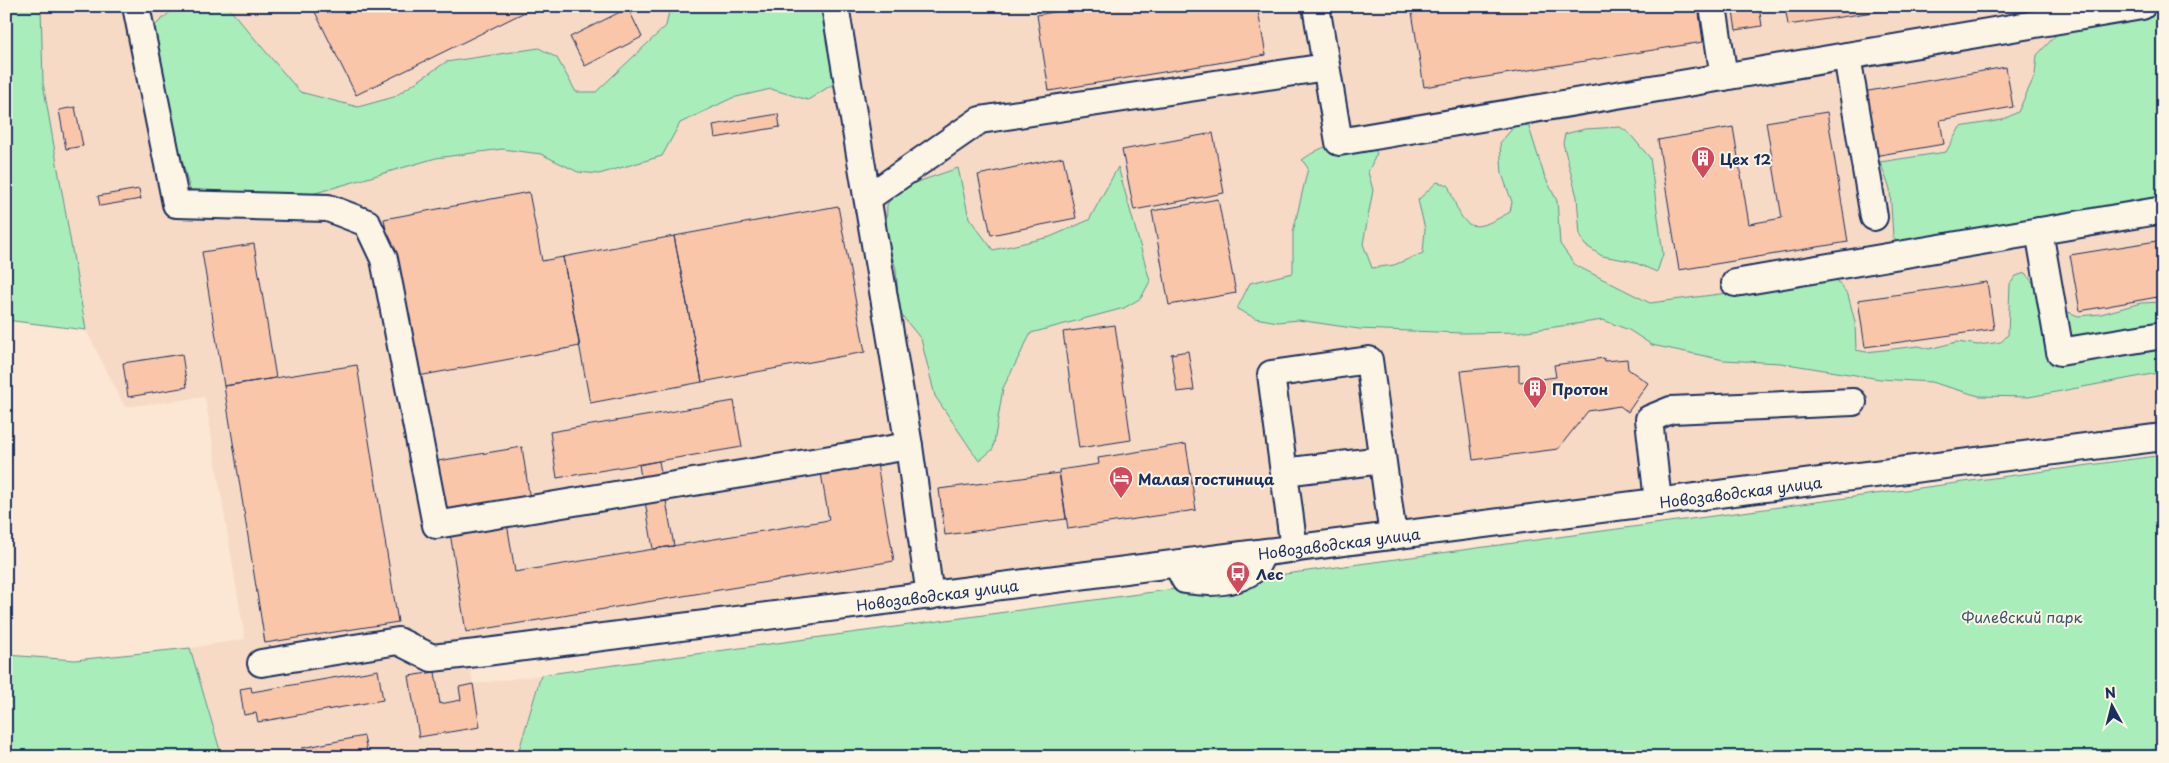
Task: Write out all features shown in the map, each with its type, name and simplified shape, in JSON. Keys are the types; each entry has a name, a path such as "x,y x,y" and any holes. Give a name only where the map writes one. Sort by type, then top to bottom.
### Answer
{"street":[{"path":"136,6 176,204 328,208 367,223 384,259 436,525 909,446"},
{"path":"835,6 909,446 930,596"},
{"path":"1316,6 1339,142 1848,56 2034,15 2142,6"},
{"path":"1712,6 1724,77"},
{"path":"1848,56 1874,217"},
{"path":"868,197 980,120 1326,66"},
{"path":"1735,283 2163,210"},
{"path":"2039,231 2060,352 2163,335"},
{"path":"1294,549 1271,374 1369,360 1393,536"},
{"path":"1658,502 1649,420 1671,410 1853,402"},
{"name":"Новозаводская улица","path":"261,663 398,641 432,658 486,652 2163,437"},
{"path":"1284,472 1382,460"}],"shaded area":[{"path":"41,6 2163,6 2163,430 467,647 473,684 541,675 517,757 222,757 190,648 245,639 205,397 125,407 86,330 43,83"}],"green space":[{"path":"6,6 41,6 43,83 86,330 6,320"},
{"path":"177,6 227,6 300,92 358,107 394,97 446,62 539,48 557,58 576,92 596,92 666,26 670,6 821,6 840,60 841,79 808,100 771,89 732,98 680,123 662,156 599,174 578,172 541,154 502,149 436,158 312,194 190,190 152,49 151,29"},
{"path":"2163,13 2163,200 1899,245 1893,237 1890,189 1880,162 1946,152 1960,127 2002,120 2018,112 2035,75 2037,55 2057,34 2068,28"},
{"path":"1527,121 1544,175 1557,201 1560,244 1575,265 1650,303 1836,279 1848,295 1855,322 1856,350 1866,352 1919,346 1929,349 1957,342 1978,345 2001,342 2008,335 2010,284 2016,276 2025,273 2051,305 2078,316 2101,314 2141,303 2163,302 2163,372 2029,397 1979,396 1931,382 1880,379 1781,363 1724,360 1652,345 1629,330 1603,320 1520,332 1463,333 1359,329 1298,320 1278,322 1255,318 1237,309 1250,283 1293,273 1293,232 1308,168 1302,160 1311,154 1326,146 1342,143 1370,145 1377,153 1368,172 1373,190 1363,244 1372,268 1394,265 1423,253 1425,229 1418,200 1437,182 1448,185 1458,211 1469,224 1476,226 1484,224 1510,212 1512,202 1502,174 1500,143 1517,123"},
{"path":"1620,127 1629,133 1650,158 1663,254 1657,272 1631,261 1602,256 1585,245 1580,235 1577,197 1563,143 1565,134 1585,129"},
{"path":"1118,167 1150,281 1141,298 1124,308 1031,333 1003,388 993,449 979,461 935,396 921,339 899,312 896,269 886,236 887,204 900,188 958,168 969,218 993,250 1050,237 1089,220"},
{"name":"Филевский парк","path":"2163,455 2163,757 517,757 541,675"},
{"path":"190,648 222,757 6,757 6,655 75,660"}],"building":[{"path":"312,6 537,6 356,95"},
{"path":"1088,6 1257,6 1266,55 1049,91 1037,15"},
{"path":"1411,6 1698,6 1703,42 1424,87"},
{"path":"1732,6 1759,6 1762,26 1736,30"},
{"path":"1785,6 1893,6 1893,9 1788,25"},
{"path":"628,8 642,37 585,66 570,37"},
{"path":"2006,67 2013,107 1940,120 1944,144 1874,156 1863,92"},
{"path":"75,107 83,146 66,149 59,110"},
{"name":"Цех 12","path":"1827,112 1848,242 1679,270 1658,140 1733,127 1749,224 1782,218 1766,122"},
{"path":"778,114 780,127 715,138 713,125"},
{"path":"1213,133 1224,193 1134,210 1122,150"},
{"path":"1063,157 1076,218 991,235 978,175"},
{"path":"139,189 141,199 100,206 98,196"},
{"path":"529,192 542,261 563,257 580,346 413,377 384,219"},
{"path":"1218,199 1236,293 1169,305 1152,211"},
{"path":"838,206 865,352 702,382 674,236"},
{"path":"674,236 702,382 590,403 563,257"},
{"path":"2163,240 2163,296 2080,311 2070,255"},
{"path":"254,244 276,378 224,386 202,252"},
{"path":"1987,282 1994,329 1865,347 1858,300"},
{"path":"1115,325 1131,440 1079,448 1063,332"},
{"path":"1188,351 1194,390 1177,392 1171,354"},
{"path":"182,354 187,387 128,397 123,363"},
{"name":"Протон","path":"1604,358 1605,361 1627,359 1628,369 1648,383 1628,412 1620,406 1588,411 1558,449 1473,460 1461,371 1519,365 1519,382 1556,377 1554,365"},
{"path":"357,365 398,622 265,643 224,386"},
{"path":"734,401 742,447 557,478 550,432"},
{"path":"1186,444 1196,510 1068,529 1059,470 1099,464 1098,458"},
{"path":"522,447 530,500 446,513 438,461"},
{"path":"876,458 894,561 466,632 450,533 507,523 515,572 829,520 820,467"},
{"path":"659,461 674,546 653,549 639,465"},
{"path":"1059,473 1066,519 945,535 939,489"},
{"path":"378,670 383,700 258,722 256,713 244,715 240,689 251,687 252,692"},
{"path":"435,672 440,704 461,700 459,687 473,684 480,727 419,737 409,676"},
{"path":"364,736 368,757 304,757 302,748"}],"place":[{"name":"Цех 12","path":"1703,179"},
{"name":"Протон","path":"1535,409"},
{"name":"Малая гостиница","path":"1121,499"},
{"name":"Лес","path":"1238,594"}]}
